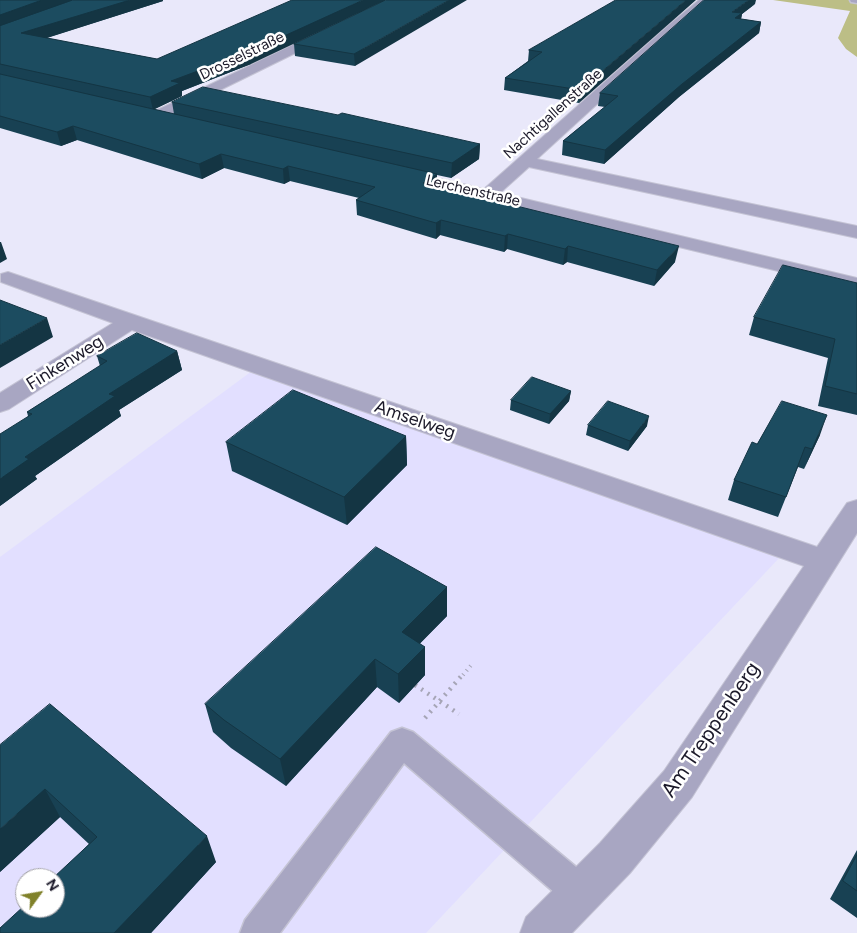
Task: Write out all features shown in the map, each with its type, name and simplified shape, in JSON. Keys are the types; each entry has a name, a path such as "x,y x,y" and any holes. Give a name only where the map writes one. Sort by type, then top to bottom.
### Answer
{"street":[{"name":"Nachtigallenstraße","path":"489,194 674,26 706,0"},
{"name":"Drosselstraße","path":"154,117 343,25"},
{"path":"135,112 182,124"},
{"path":"524,161 857,232"},
{"name":"Lerchenstraße","path":"387,171 857,284"},
{"name":"Amselweg","path":"8,278 130,322 823,561"},
{"name":"Finkenweg","path":"0,404 130,322"},
{"name":"Am Treppenberg","path":"542,933 615,858 678,784 857,510"}],"lane":[{"path":"258,933 402,742 581,893"}],"path":[{"path":"421,722 473,663"},
{"path":"415,685 459,714"}],"shaded area":[{"path":"252,371 781,556 426,933 0,933 0,557"}],"green space":[{"path":"773,0 857,0 857,57 846,49 838,38 850,11"}],"building":[{"path":"0,0 42,0 0,15"},
{"path":"73,0 130,0 21,33 157,59 292,0 363,0 249,52 171,81 180,83 150,97 0,64 0,26"},
{"path":"386,0 449,0 354,54 294,44"},
{"path":"616,0 686,0 580,90 505,78 542,52 529,50"},
{"path":"704,0 749,0 732,12 742,13 735,18 761,22 682,84 605,150 563,141 618,96 600,93"},
{"path":"0,74 437,174 423,183 679,246 657,270 568,246 565,249 508,234 505,236 441,220 436,223 356,200 375,187 288,166 283,169 221,154 199,164 73,126 57,132 0,116"},
{"path":"203,87 338,115 342,113 480,144 452,163 172,102"},
{"path":"783,265 857,283 857,394 825,386 835,339 754,317"},
{"path":"0,300 47,318 0,345"},
{"path":"137,333 177,351 109,394 115,396 25,457 29,459 0,479 0,434 32,414 27,412 107,361 97,356"},
{"path":"532,377 571,391 550,414 511,400"},
{"path":"293,390 406,436 344,497 226,442"},
{"path":"608,401 649,416 630,441 588,425"},
{"path":"782,401 827,415 812,449 805,447 786,497 734,480 752,442 757,444"},
{"path":"376,547 447,587 402,632 425,647 398,674 375,659 280,759 224,720 205,704"},
{"path":"50,704 207,836 114,933 0,933 0,928 15,914 15,918 65,918 64,868 97,837 45,789 0,829 0,745"},
{"path":"857,855 857,891 843,881"}]}
